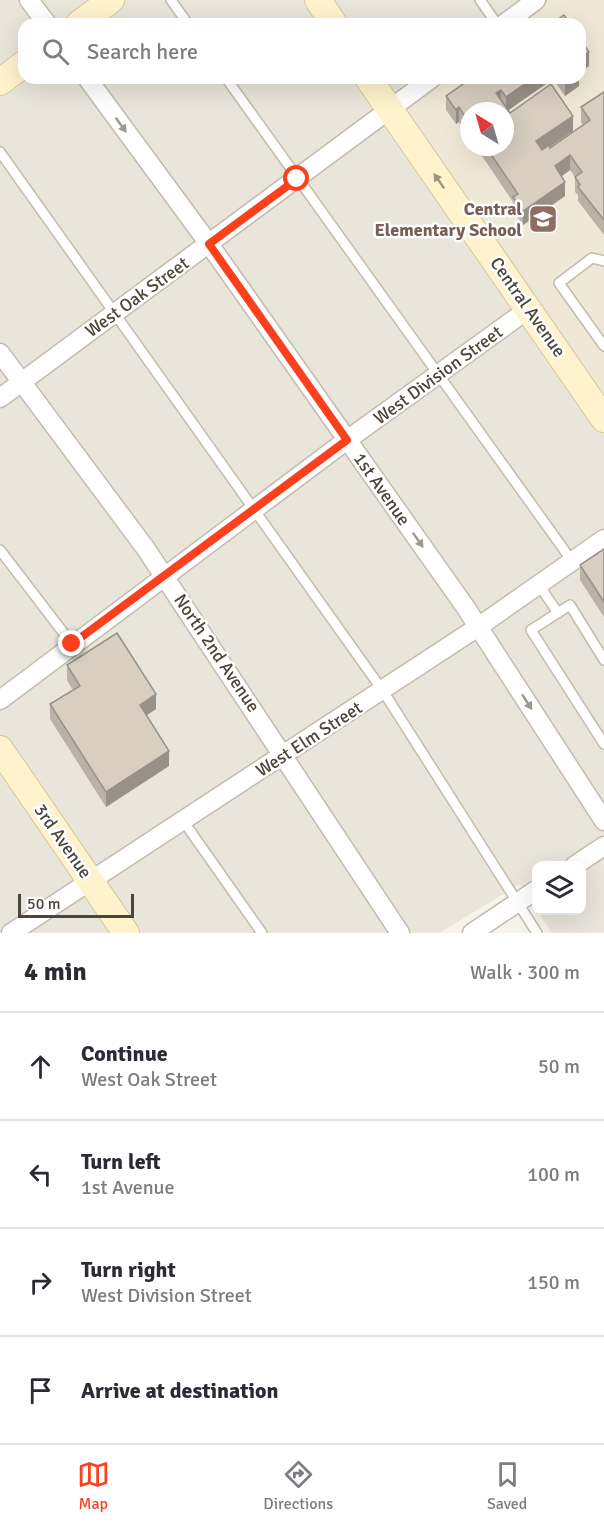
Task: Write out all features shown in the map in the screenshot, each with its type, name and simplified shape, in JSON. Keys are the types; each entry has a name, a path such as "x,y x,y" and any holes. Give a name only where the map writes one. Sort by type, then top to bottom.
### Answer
{"street":[{"path":"29,0 42,18"},
{"path":"87,18 111,0"},
{"path":"318,0 330,18"},
{"path":"512,18 536,0"},
{"path":"0,82 18,68"},
{"name":"1st Avenue","path":"91,84 209,244 478,627 604,821"},
{"name":"Central Avenue","path":"373,84 530,308 604,419"},
{"name":"West Oak Street","path":"0,398 424,84"},
{"name":"West Division Street","path":"0,700 254,508 530,308"},
{"name":"North 2nd Avenue","path":"0,353 164,576 400,933"},
{"name":"West Elm Street","path":"11,933 92,883 478,627 604,539"},
{"name":"3rd Avenue","path":"0,749 126,933"},
{"path":"582,861 604,846"},
{"path":"472,933 532,893"}],"lane":[{"path":"171,0 184,18"},
{"path":"480,0 493,18"},
{"path":"230,84 572,561"},
{"path":"0,152 383,690 537,933"},
{"path":"604,261 592,258 559,283 604,346"},
{"path":"0,550 72,644"},
{"path":"539,585 558,614"},
{"path":"604,660 570,605 531,630 604,744"},
{"path":"184,822 262,933"}],"shaded area":[{"path":"0,0 604,0 604,933 552,933 540,915 586,915 586,861 532,861 532,904 520,884 439,933 0,933"},
{"name":"Central Elementary School","path":"552,0 604,0 604,398 536,291 402,109 437,84 586,84 586,18 527,18"}],"building":[{"path":"463,84 524,84 506,97 501,90 496,93 502,102 460,102 460,109 459,107 456,110 446,96"},
{"path":"551,84 573,116 536,141 542,150 549,145 550,148 590,120 581,107 604,92 604,220 578,187 580,185 575,177 582,172 570,155 555,166 565,182 523,211 513,197 518,194 492,156 514,156 514,110"},
{"path":"604,549 604,602 580,565"},
{"path":"117,633 156,694 140,705 169,751 106,792 50,704 80,686 67,665"}],"place":[{"name":"Central Elementary School","path":"543,219"}],"route":[{"path":"72,644 347,440 209,244 297,179"}]}
